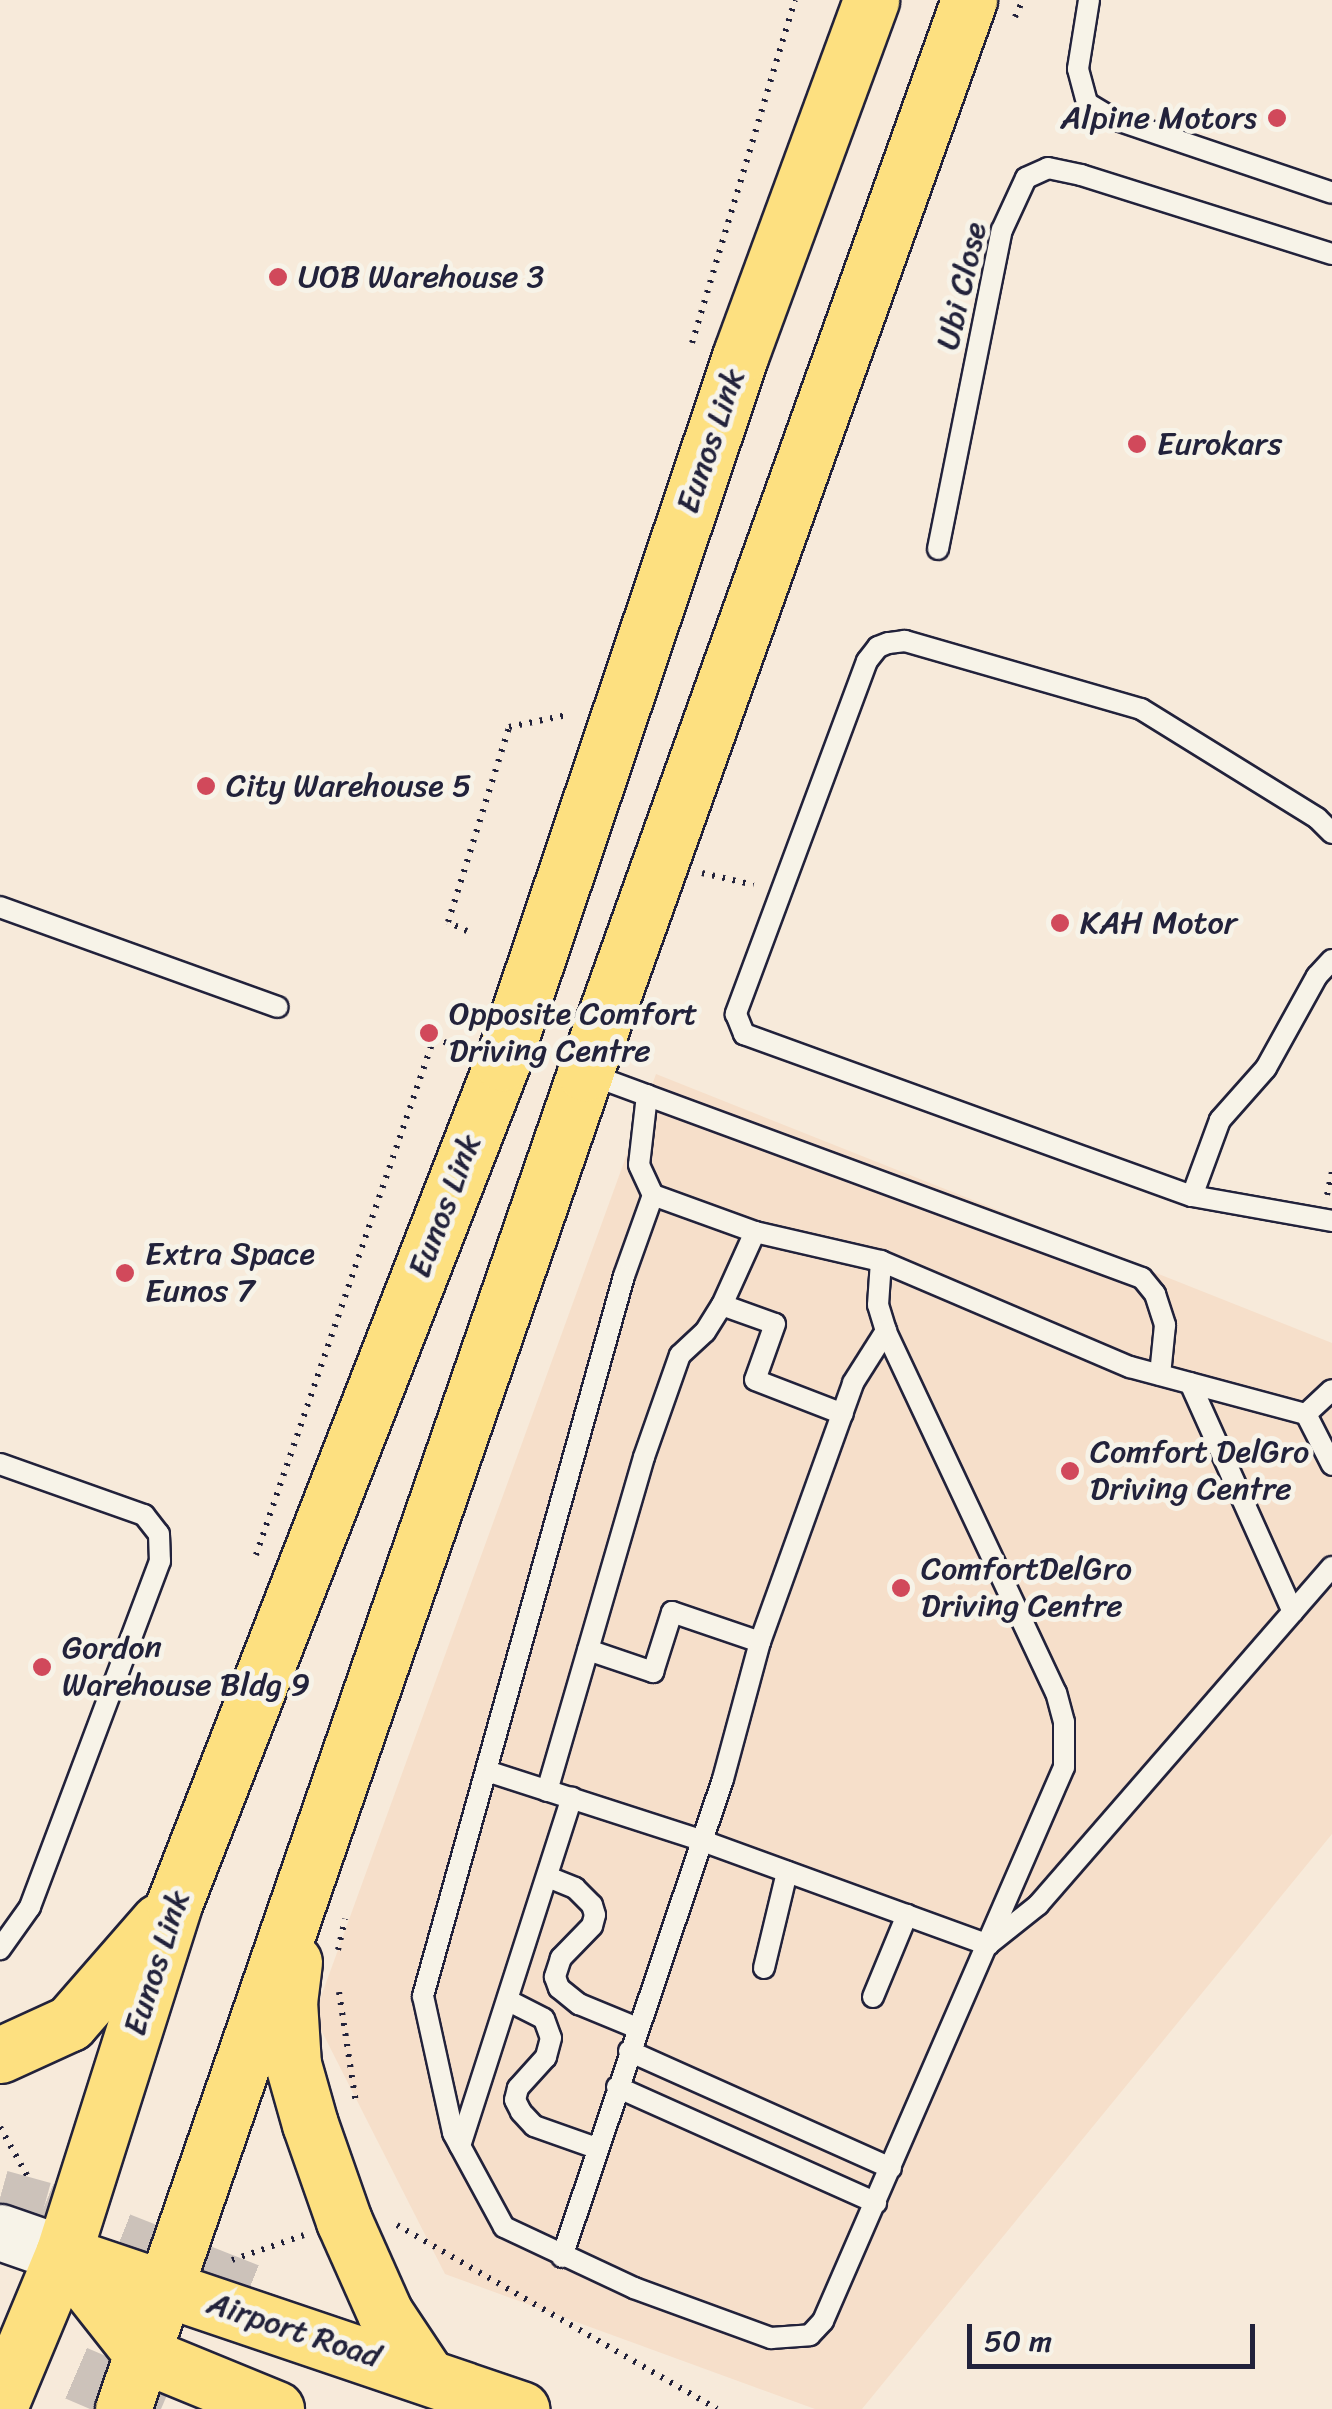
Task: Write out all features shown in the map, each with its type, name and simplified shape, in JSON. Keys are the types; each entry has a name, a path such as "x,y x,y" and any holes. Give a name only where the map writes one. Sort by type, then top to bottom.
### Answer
{"main road":[{"name":"Eunos Link","path":"0,2405 64,2254 174,1904 502,1063 740,354 870,0"},
{"path":"425,2373 384,2312 344,2221 293,2064 290,2001 585,1073 969,0"},
{"path":"123,2409 164,2286 325,1895"},
{"path":"0,2054 70,2023 174,1904"},
{"name":"Airport Road","path":"0,2232 522,2409"},
{"path":"64,2254 142,2354 276,2409"}],"lane":[{"path":"1089,0 1078,69 1088,103 1114,119 1332,192"},
{"name":"Ubi Close","path":"938,549 1002,230 1026,178 1048,168 1080,174 1332,254"},
{"path":"1332,833 1317,818 1142,709 906,642 878,647 867,661 736,1014 744,1034 1192,1196 1332,1221"},
{"path":"0,907 278,1007"},
{"path":"1192,1196 1220,1120 1266,1068 1316,976 1332,960"},
{"path":"585,1073 1142,1278 1155,1294 1166,1325 1160,1375"},
{"path":"647,1095 639,1164 653,1195 624,1276 424,1996 453,2133 504,2227 562,2257 771,2338 794,2340 810,2335 824,2321 1064,1767 1064,1722 1049,1678 886,1331 878,1305 881,1261"},
{"path":"653,1195 755,1232 881,1261 1130,1367 1306,1414 1332,1464"},
{"path":"547,1790 644,1458 680,1355 705,1332 722,1306 755,1232"},
{"path":"722,1306 775,1324 755,1380 843,1414"},
{"path":"562,2257 616,2087 723,1779 760,1642 853,1383 886,1331"},
{"path":"1190,1383 1293,1612"},
{"path":"1306,1414 1332,1390"},
{"path":"0,1464 144,1515 159,1534 160,1560 30,1907 0,1949"},
{"path":"988,1945 1038,1904 1332,1567"},
{"path":"588,1650 653,1672 672,1612 760,1642"},
{"path":"487,1770 700,1840 988,1945"},
{"path":"460,2146 510,2001 572,1798"},
{"path":"764,1968 787,1872"},
{"path":"548,1876 575,1888 596,1915 592,1926 561,1958 555,1977 559,1988 579,2004 637,2028"},
{"path":"873,1996 907,1915"},
{"path":"510,2001 544,2019 551,2038 546,2057 518,2088 520,2112 534,2126 596,2148"},
{"path":"629,2052 891,2168"},
{"path":"616,2087 876,2203"}],"path":[{"path":"689,351 795,0"},
{"path":"467,931 448,922 508,727 566,719 573,701"},
{"path":"696,871 770,888"},
{"path":"255,1558 434,1038"},
{"path":"325,1895 334,1962"},
{"path":"337,1979 360,2118"},
{"path":"0,2127 28,2177"},
{"path":"385,2218 716,2409"},
{"path":"232,2260 306,2234"}],"shaded area":[{"name":"ComfortDelGro Driving Centre","path":"656,1074 1332,1343 1332,1834 862,2409 815,2409 445,2274 314,2016"}],"tunnel":[{"path":"0,2197 43,2209 273,2300"},
{"path":"0,2340 161,2409"}],"place":[{"name":"Alpine Motors","path":"1277,118"},
{"name":"UOB Warehouse 3","path":"278,277"},
{"name":"Eurokars","path":"1137,444"},
{"name":"City Warehouse 5","path":"206,786"},
{"name":"KAH Motor","path":"1060,923"},
{"name":"Opposite Comfort Driving Centre","path":"429,1033"},
{"name":"Extra Space Eunos 7","path":"125,1273"},
{"name":"Comfort DelGro Driving Centre","path":"1070,1471"},
{"name":"ComfortDelGro Driving Centre","path":"901,1588"},
{"name":"Gordon Warehouse Bldg 9","path":"42,1667"}]}
